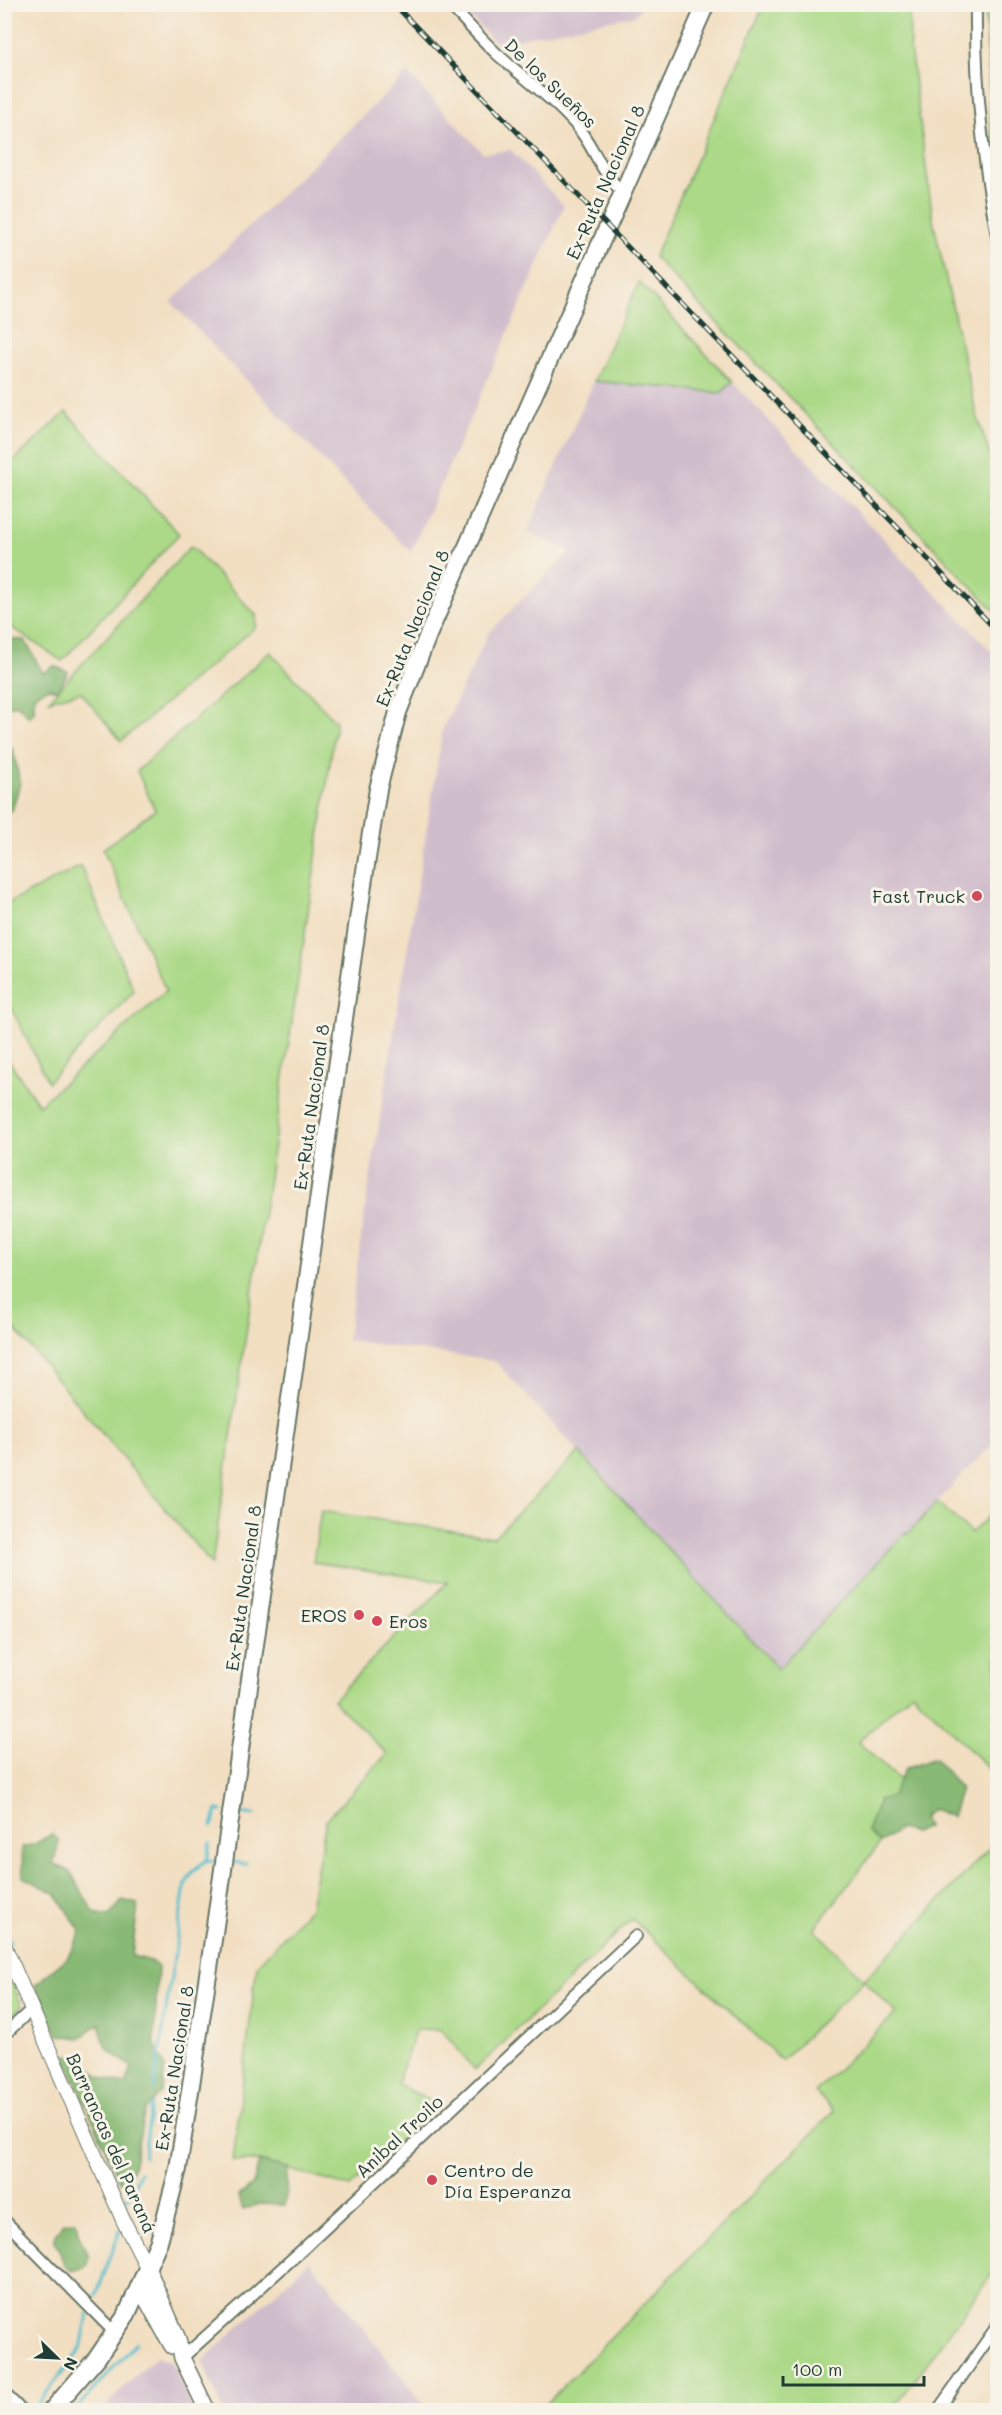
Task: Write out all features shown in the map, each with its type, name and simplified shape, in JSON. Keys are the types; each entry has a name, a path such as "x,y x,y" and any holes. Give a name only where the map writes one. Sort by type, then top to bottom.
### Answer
{"main road":[{"name":"Ex-Ruta Nacional 8","path":"52,2410 76,2385 115,2333 148,2269 159,2241 170,2201 183,2137 378,789 398,712 428,635 706,4"},
{"name":"Barrancas del Paraná","path":"148,2269 178,2339 182,2358"},
{"name":"Barrancas del Paraná","path":"140,2288 170,2343 182,2358 207,2410"}],"street":[{"name":"De los Sueños","path":"449,4 495,53 575,123 589,141 612,183 622,191"},
{"path":"976,4 979,103 991,205 998,241"},
{"name":"Anibal Troilo","path":"182,2358 318,2235 636,1936"},
{"name":"Barrancas del Paraná","path":"4,1945 123,2220 148,2269"},
{"path":"4,2035 33,2008"},
{"path":"4,2220 115,2333"},
{"path":"938,2410 998,2325"},
{"path":"4,2393 21,2410"}],"shaded area":[{"path":"459,5 642,5 636,15 496,43"},
{"path":"407,73 483,153 511,150 564,206 411,552 171,302"},
{"path":"594,381 721,393 732,382 997,657 997,1439 778,1669 495,1361 347,1340 364,1216 443,728 488,634 570,551 527,532"},
{"path":"310,2261 428,2410 223,2410 202,2361"},
{"path":"156,2357 171,2362 193,2410 101,2410"}],"green space":[{"path":"764,4 909,5 910,47 933,220 976,413 997,476 997,613 654,257"},
{"path":"985,5 997,5 997,192 992,158"},
{"path":"639,282 732,382 721,393 594,381"},
{"path":"66,412 179,534 62,661 5,623 4,470"},
{"path":"191,546 256,615 256,627 121,741 81,692 49,700"},
{"path":"5,639 25,640 43,673 54,666 68,672 58,690 48,688 34,695 34,712 29,717 17,704 5,708"},
{"path":"270,652 336,722 212,1565 5,1317 5,1055 39,1105 166,991 103,849 155,810 137,771"},
{"path":"4,746 13,749 20,783 12,811 5,810"},
{"path":"81,866 134,991 48,1082 5,995 5,905"},
{"path":"579,1452 778,1669 937,1502 971,1533 997,1508 997,1777 912,1692 858,1742 906,1786 867,1831 880,1843 814,1929 864,1980 782,2060 632,1919 475,2070 442,2030 416,2029 397,2084 438,2105 350,2187 259,2161 233,2161 257,1965 310,1908 326,1820 387,1754 333,1700 448,1582 313,1562 321,1511 494,1537"},
{"path":"935,1758 961,1789 952,1817 932,1809 923,1817 927,1827 915,1833 900,1829 880,1843 867,1831 879,1800 892,1796 905,1769"},
{"path":"52,1834 59,1841 53,1864 70,1871 94,1913 109,1916 123,1900 138,1904 132,1956 151,1961 158,1967 154,2043 165,2067 162,2091 145,2110 132,2172 126,2183 120,2182 64,2055 75,2057 101,2077 126,2085 132,2067 109,2050 103,2040 100,2023 80,2038 58,2035 35,1985 67,1958 81,1932 55,1893 23,1877 22,1847 35,1844"},
{"path":"997,1840 997,2267 893,2410 540,2410 834,2111 815,2092 896,2013 864,1980"},
{"path":"5,1965 22,2006 4,2023"},
{"path":"259,2161 288,2168 285,2205 259,2204 243,2210 239,2196 253,2184"},
{"path":"76,2221 78,2234 88,2258 85,2267 72,2271 64,2265 59,2248 55,2244 55,2234 64,2223"}],"waterway":[{"path":"212,1826 217,1810 222,1811"},
{"path":"239,1813 255,1815"},
{"path":"207,1860 210,1843"},
{"path":"154,2089 185,1885 194,1870 207,1860 215,1861"},
{"path":"232,1862 246,1864"},
{"path":"4,1930 10,1943"},
{"path":"144,2157 151,2105"},
{"path":"121,2201 130,2196 140,2172"},
{"path":"96,2296 120,2230"},
{"path":"34,2409 81,2349 88,2314"},
{"path":"75,2410 136,2343"}],"railway":[{"path":"394,4 998,632"}],"place":[{"name":"Fast Truck","path":"977,896"},
{"name":"EROS","path":"359,1615"},
{"name":"Eros","path":"377,1621"},
{"name":"Centro de Día Esperanza","path":"432,2180"}]}
